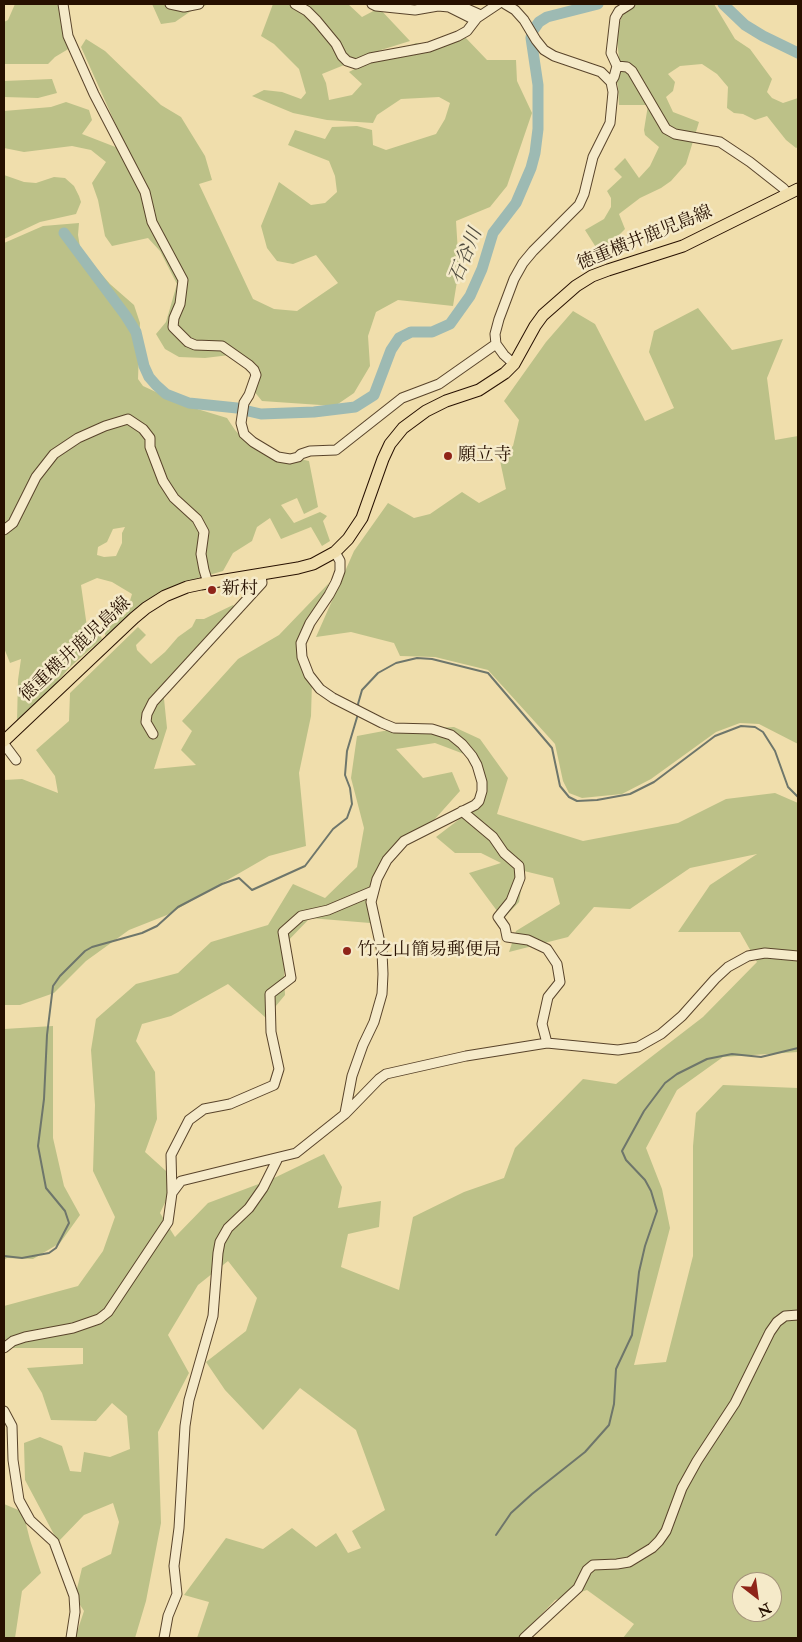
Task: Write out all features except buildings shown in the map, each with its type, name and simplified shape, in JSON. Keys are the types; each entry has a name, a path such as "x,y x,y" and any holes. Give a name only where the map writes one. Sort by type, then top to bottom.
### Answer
{"main road":[{"name":"徳重横井鹿児島線","path":"4,742 140,613 165,596 187,587 284,571 313,564 335,552 351,535 362,518 390,444 404,428 418,416 436,406 479,390 491,383 514,364 535,326 554,304 576,286 592,276 608,270 683,246 796,191"}],"street":[{"path":"63,4 68,36 94,94 145,192 152,222 184,280 180,304 174,318 174,327 188,342 195,345 222,346 249,364 254,370 256,375 244,403 241,423 244,434 253,442 278,457 290,459 310,452 336,450 402,398 439,384 496,344"},
{"path":"170,4 184,7 199,4"},
{"path":"296,4 317,21 336,44 347,62 356,64 385,55 429,47 458,36 467,31 478,18 498,4"},
{"path":"372,4 415,10 438,6 450,7 478,18"},
{"path":"403,4 414,6 421,4"},
{"path":"455,4 478,18"},
{"path":"505,4 524,20 544,50 554,56 594,68 611,82 613,92 610,124 594,156 584,194 579,205 523,263 514,279 499,319 495,334 496,344 504,356 514,364"},
{"path":"611,82 616,66 612,53 613,25 619,11 630,4"},
{"path":"616,66 627,67 632,71 666,129 675,134 720,142 750,162 783,188 796,191"},
{"path":"4,530 13,523 36,477 61,448 105,426 128,419 143,429 150,438 150,447 163,481 174,498 197,519 204,532 201,554 208,583"},
{"path":"335,552 340,561 340,571 329,595 319,608 301,643 301,653 306,670 315,684 333,698 358,712 394,728 432,729 451,735 462,744 475,761 482,782 479,801 462,812 404,841 387,860 373,891 371,902 382,952 382,994 374,1022 363,1045 352,1076 345,1114"},
{"path":"153,734 146,722 147,714 153,702 262,583 261,575"},
{"path":"4,742 16,760"},
{"path":"462,812 493,837 504,853 518,866 520,878 511,901 498,917 505,927 507,937 528,940 547,949 557,964 560,982 548,997 542,1024 547,1043"},
{"path":"4,1348 13,1341 25,1337 79,1326 99,1319 108,1312 168,1222 172,1193 171,1155 189,1120 204,1109 230,1104 274,1085 279,1069 271,1032 270,994 291,978 283,932 301,916 328,910 373,891"},
{"path":"172,1193 181,1181 189,1178 207,1176 296,1153 345,1114 386,1074 525,1045 547,1043 618,1050 638,1047 661,1034 682,1016 728,967 748,956 766,953 798,956"},
{"path":"164,1638 168,1616 177,1594 174,1566 179,1528 185,1426 189,1400 213,1316 220,1242 228,1228 249,1208 263,1188 278,1158"},
{"path":"524,1638 578,1588 587,1570 593,1565 629,1562 659,1542 670,1523 682,1488 735,1402 770,1332 777,1322 785,1316 798,1314"},
{"path":"4,1411 12,1426 8,1461 19,1500 30,1520 54,1542 74,1596 75,1612 70,1638"}],"green space":[{"path":"15,4 59,4 75,45 55,57 48,64 4,64 4,22 8,20"},
{"path":"152,4 209,4 191,11 175,22 161,24"},
{"path":"273,4 348,4 362,17 379,8 410,41 381,50 322,74 326,83 329,100 352,95 362,84 349,72 364,64 416,43 430,45 464,36 487,60 516,60 517,81 532,113 507,186 490,207 456,221 459,269 453,306 398,300 376,312 368,336 370,366 354,393 335,406 262,401 253,390 260,377 256,364 238,354 205,358 179,357 165,349 156,334 166,322 177,284 160,251 148,238 112,246 105,236 98,200 92,183 106,162 91,150 72,146 24,152 4,148 4,111 51,107 66,102 89,110 92,120 82,134 118,148 123,141 81,47 86,39 105,51 161,105 181,117 205,156 212,180 199,184 253,299 274,309 297,311 338,283 316,255 293,264 277,261 267,248 261,226 279,182 311,205 325,203 337,192 335,176 329,161 288,145 295,130 325,139 332,127 357,126 372,130 373,145 386,150 436,134 445,119 450,103 439,97 401,99 377,115 373,123 327,120 293,113 252,96 264,90 282,92 301,99 306,93 299,69 274,44 261,36"},
{"path":"637,4 714,4 735,39 750,49 772,79 767,92 772,98 783,103 798,98 798,147 796,148 786,140 767,116 755,120 743,114 734,113 727,108 728,87 717,74 702,64 680,66 668,74 675,82 673,91 666,97 673,112 699,122 686,164 671,181 640,198 619,214 625,229 615,239 617,255 604,260 585,230 604,219 611,207 611,198 607,191 622,177 614,169 625,158 639,178 650,166 659,147 645,135 648,105 619,105 618,86 615,76 620,68 617,39 619,24 624,11"},
{"path":"52,79 57,93 38,98 4,97 4,81"},
{"path":"4,175 24,182 36,183 54,177 65,178 74,186 81,202 76,214 40,222 4,239"},
{"path":"79,223 80,247 85,255 110,284 134,305 140,323 138,379 143,386 184,405 227,418 244,440 266,454 287,463 300,459 309,461 318,507 304,514 297,498 281,505 294,523 320,512 327,516 323,521 330,541 322,546 311,527 281,539 270,518 257,527 252,541 233,553 223,571 181,583 156,594 106,637 101,622 126,614 132,594 112,582 97,578 81,585 87,627 96,625 102,639 70,667 39,703 17,721 18,680 21,659 10,663 4,648 4,535 8,532 9,527 4,523 4,243 43,226","holes":["125,527 122,533 122,543 116,556 104,557 97,555 98,547 107,542 113,529"]},
{"path":"698,308 732,350 783,339 767,378 775,440 798,436 798,744 759,724 740,723 716,732 651,779 622,794 582,798 569,793 563,781 555,744 488,670 435,657 400,656 394,643 351,632 316,637 354,551 388,503 414,518 430,514 462,492 479,503 506,489 499,456 513,446 519,420 504,401 546,342 573,311 595,324 645,421 674,408 649,352 654,331"},
{"path":"329,583 316,612 303,651 312,681 311,716 299,773 306,846 269,856 167,915 129,930 86,961 54,993 20,1005 4,1005 4,780 22,779 58,793 55,776 36,750 69,721 70,693 138,627 146,635 136,645 137,650 151,664 178,637 192,627 196,619 204,619 233,605 236,608 163,689 167,728 154,769 196,765 181,750 192,731 182,721 238,659 279,635"},
{"path":"454,727 480,739 508,778 497,814 583,841 678,823 726,799 775,793 798,803 798,1052 723,1057 677,1090 646,1148 662,1189 670,1228 634,1365 666,1362 693,1256 693,1146 696,1113 723,1085 798,1088 798,1638 623,1638 634,1624 587,1590 555,1600 519,1638 197,1638 209,1602 184,1595 226,1538 263,1549 292,1528 316,1547 336,1533 348,1553 361,1548 352,1531 385,1510 356,1430 300,1388 263,1430 225,1390 206,1362 246,1331 257,1298 228,1261 198,1285 168,1335 189,1373 158,1432 161,1523 146,1601 135,1638 75,1638 84,1611 75,1597 82,1568 111,1554 119,1522 113,1503 84,1515 58,1542 25,1480 24,1443 40,1437 62,1446 70,1471 81,1472 84,1452 110,1457 130,1449 127,1416 112,1403 96,1421 51,1420 42,1393 27,1368 83,1364 83,1348 4,1348 4,1306 78,1286 103,1251 115,1217 93,1171 95,1105 91,1050 96,1019 136,984 178,973 211,942 268,925 293,884 325,898 357,867 364,828 351,778 357,736 389,730","holes":["435,743 464,754 482,775 470,811 436,837 455,853 481,853 501,863 469,873 503,919 519,902 524,871 553,878 560,904 516,931 509,952 568,937 594,907 630,909 690,868 757,854 710,885 678,932 740,932 757,962 703,1017 616,1084 583,1079 515,1148 504,1178 464,1192 413,1217 399,1290 341,1267 348,1234 379,1227 381,1201 338,1208 342,1187 324,1154 272,1179 208,1203 175,1237 160,1213 176,1180 145,1152 157,1119 155,1072 136,1041 142,1024 171,1016 228,984 266,1018 285,995 283,946 310,918 370,923 370,904 385,855 418,838 460,791 452,772 423,778 396,749"]},
{"path":"53,1026 53,1138 64,1186 80,1215 60,1243 33,1259 7,1258 4,1260 4,1029"},
{"path":"4,1504 23,1512 41,1573 22,1591 15,1638 4,1638"}],"waterway":[{"name":"石谷川","path":"248,411 261,414 314,412 355,407 374,395 391,350 399,338 411,332 432,332 450,324 470,296 482,269 493,233 516,203 531,168 538,129 538,85 531,38 532,32 539,22 547,17 598,4"},
{"name":"石谷川","path":"723,4 745,25 798,53"},
{"name":"石谷川","path":"64,233 136,332 144,366 149,377 156,385 166,394 189,403 237,408"},
{"path":"359,707 358,704 362,690 378,673 396,663 417,658 432,659 488,673 552,748 560,786 569,797 577,801 597,800 630,794 654,782 715,736 741,726 755,727 763,732 775,751 788,787 798,797"},
{"path":"4,1256 22,1258 49,1253 56,1248 69,1223 65,1211 46,1188 38,1146 44,1099 47,1035 53,986 60,976 85,951 92,947 142,933 157,926 178,907 222,884 239,878 252,890 305,866 333,829 347,818 352,804 350,788 345,775 347,751 358,714"},
{"path":"496,1535 511,1513 585,1452 609,1425 614,1404 616,1369 632,1335 639,1272 645,1246 657,1211 651,1191 645,1180 626,1160 622,1151 644,1111 665,1083 677,1074 707,1059 732,1054 761,1057 798,1048"}],"place":[{"name":"願立寺","path":"448,456"},
{"name":"新村","path":"212,590"},
{"name":"竹之山簡易郵便局","path":"347,951"}]}
